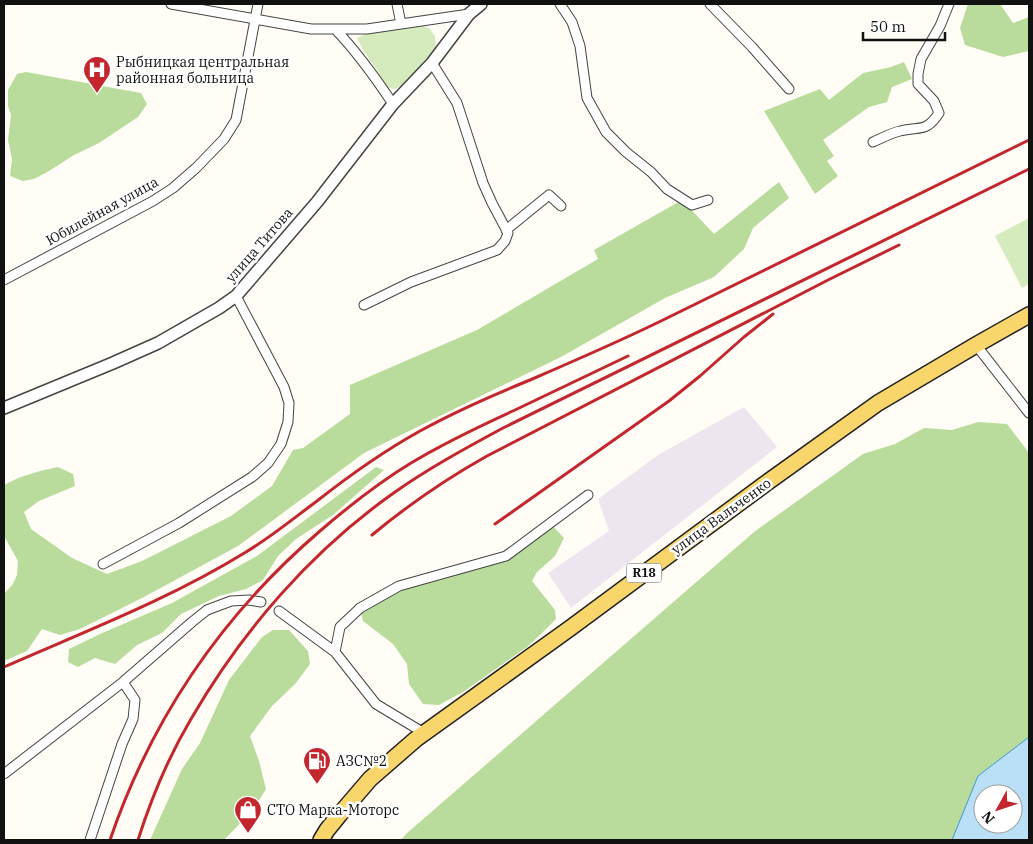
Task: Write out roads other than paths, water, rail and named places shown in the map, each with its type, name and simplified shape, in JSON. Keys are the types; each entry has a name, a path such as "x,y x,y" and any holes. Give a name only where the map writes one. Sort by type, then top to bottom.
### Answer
{"main road":[{"name":"улица Вальченко","path":"322,840 327,830 370,779 424,733 569,629 764,484 878,403 1029,315"}],"street":[{"path":"171,4 311,29 367,29 469,14"},
{"name":"Юбилейная улица","path":"4,280 153,201 196,168 224,139 236,120 258,4"},
{"path":"397,4 401,24"},
{"name":"улица Титова","path":"4,408 114,364 158,343 219,308 236,296 317,202 393,104 432,63 469,14 481,4"},
{"path":"560,4 572,22 580,46 587,98 606,132 667,189 692,205 708,200"},
{"path":"710,4 752,46 789,89"},
{"path":"873,142 900,131 926,127 940,113 934,101 918,84 918,74 921,58 940,26 949,4"},
{"path":"335,29 350,44 375,76 393,104"},
{"path":"364,305 411,282 497,250 505,241 508,233 483,182 457,104 432,63"},
{"path":"506,230 549,195 560,206"},
{"path":"103,564 179,523 252,477 268,464 281,444 288,422 289,403 284,387 236,296"},
{"path":"976,345 1029,413"},
{"path":"335,652 340,627 360,608 399,586 506,556 588,495"},
{"path":"4,774 123,682 207,610 231,601 249,600 261,602"},
{"path":"279,611 335,652 376,704 424,733"},
{"path":"90,840 122,744 133,719 135,700 123,682"}],"water":[{"path":"1029,737 1029,840 952,840 973,788 973,834 1023,834 1023,784 975,784 978,776"}],"railway":[{"path":"4,667 158,600 217,569 264,540 367,464 434,424 645,329 1029,140"},
{"path":"138,840 155,793 175,748 211,686 256,624 281,595 335,540 364,515 421,475 503,428 1029,169"},
{"path":"372,535 428,493 487,456 899,245"},
{"path":"495,524 669,401 773,314"},
{"path":"110,840 127,795 147,752 169,711 194,671 251,598 284,564 353,504 411,463 462,435 628,356"}],"place":[{"name":"Рыбницкая центральная районная больница","path":"97,94"},
{"name":"АЗС№2","path":"317,785"},
{"name":"СТО Марка-Моторс","path":"248,834"}]}
